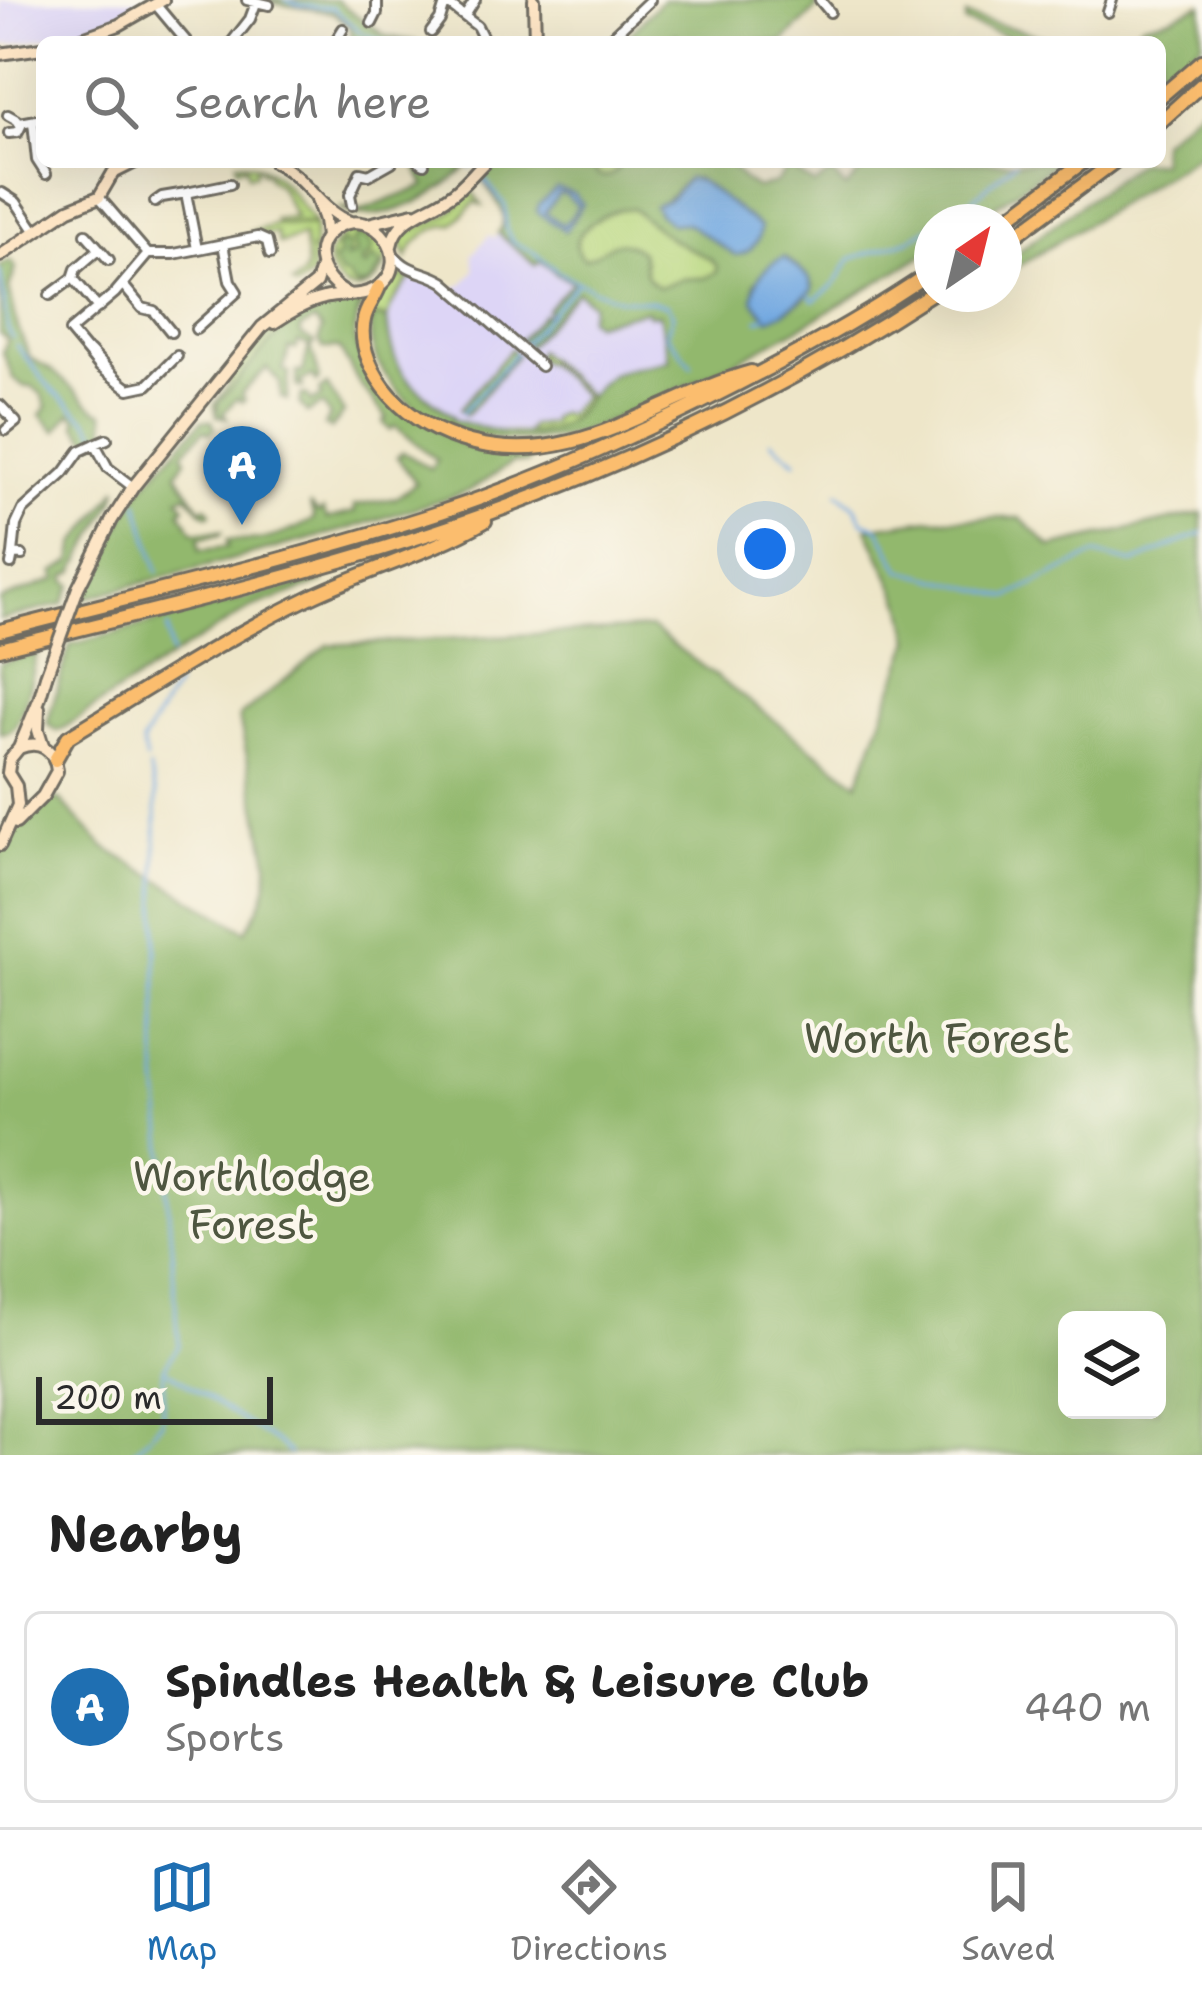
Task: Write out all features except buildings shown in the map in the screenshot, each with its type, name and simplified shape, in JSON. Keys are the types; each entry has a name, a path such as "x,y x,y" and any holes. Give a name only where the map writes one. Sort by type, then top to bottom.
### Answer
{"highway":[{"path":"1166,92 1202,61"},
{"path":"1166,117 1202,84"},
{"path":"1022,208 1075,168"},
{"path":"1022,231 1106,168"},
{"path":"384,282 362,329 378,378 421,422 486,446 532,449 581,441 734,377 780,364"},
{"path":"0,631 292,556 446,510 604,451 780,364 914,283"},
{"path":"0,649 335,563 513,505 593,474 752,397 914,303"},
{"path":"55,760 68,737 262,620 343,580 461,535 513,505"}],"main road":[{"path":"534,0 536,36"},
{"path":"88,36 159,2"},
{"path":"0,54 36,49"},
{"path":"0,256 69,209 99,197 113,173 123,168"},
{"path":"284,168 299,177 332,213 350,222 368,224 418,212"},
{"path":"254,338 305,304 328,296 368,293 384,282 396,230 418,212 452,195 479,168"},
{"path":"19,748 78,588 133,487 271,318 320,277 326,237 315,196"},
{"path":"326,237 350,222"},
{"path":"368,224 380,230 392,249"},
{"path":"321,267 330,283 348,294"},
{"path":"2,840 50,786 57,771 38,730 39,700"},
{"path":"2,840 17,810 16,786 8,773 14,752 26,744 43,746"},
{"path":"16,786 29,793 50,786"}],"street":[{"path":"372,23 377,0"},
{"path":"465,16 475,0"},
{"path":"611,36 650,0"},
{"path":"820,0 830,12"},
{"path":"1108,12 1112,0"},
{"path":"159,2 182,36"},
{"path":"237,36 250,19 252,2 269,5"},
{"path":"431,32 446,4 477,26 482,36"},
{"path":"339,36 343,29"},
{"path":"8,116 20,123 36,121"},
{"path":"9,134 20,130 20,123"},
{"path":"42,168 46,174"},
{"path":"352,205 350,195 362,169 369,175 381,168"},
{"path":"155,202 230,184"},
{"path":"2,193 37,233"},
{"path":"187,193 197,249"},
{"path":"99,197 148,254 174,254 262,238 270,254"},
{"path":"86,234 109,260"},
{"path":"196,329 237,292 223,244"},
{"path":"392,249 412,271 443,282 541,366"},
{"path":"50,296 98,250"},
{"path":"60,339 123,285 148,254"},
{"path":"384,282 412,271"},
{"path":"73,278 98,308"},
{"path":"123,285 171,332"},
{"path":"70,331 128,394 148,386 177,356"},
{"path":"0,405 16,422"},
{"path":"6,430 25,414"},
{"path":"15,558 16,525 22,509 64,473 80,451 107,439"},
{"path":"95,444 108,468 133,487"}],"shaded area":[{"path":"0,0 149,0 82,30 0,44"},
{"path":"504,226 574,282 521,341 528,346 577,290 592,304 659,313 669,360 612,373 565,426 541,433 484,429 451,419 401,373 388,336 389,309 412,279 435,284 449,295 475,270 472,255"}],"green space":[{"path":"256,0 336,0 385,36 352,36 349,26 333,13"},
{"path":"662,0 814,0 817,8 789,36 628,36"},
{"path":"1202,4 1202,42 1166,77 1166,36 1127,36 1143,24"},
{"path":"966,16 1041,36 1007,36 965,23"},
{"path":"1202,105 1202,152 1022,264 1022,249 1130,168 1166,168 1166,137"},
{"path":"261,168 291,192 314,224 276,222 295,217 280,187"},
{"path":"417,168 465,168 428,196 391,212 354,214 338,208 359,212 425,186"},
{"path":"494,168 594,168 598,175 606,176 618,168 733,168 757,188 775,183 789,168 815,185 831,173 846,188 867,168 1049,168 998,204 914,204 914,260 695,382 597,426 537,439 493,438 431,418 392,383 380,366 371,336 374,317 387,319 393,353 406,376 452,419 517,434 564,424 609,376 669,360 659,314 649,315 647,310 594,323 588,318 592,304 577,291 528,346 520,340 573,282 540,260 535,265 498,233 502,213 482,180","holes":["696,178 760,227 724,248 687,223 672,224 664,202 686,180","619,209 633,209 671,239 710,259 717,272 660,287 647,277 641,252 624,243 584,259 577,243 585,228","787,258 813,286 801,302 769,318 754,301 755,283"]},
{"path":"594,168 618,168 606,176 598,175"},
{"path":"472,191 482,205 475,202 453,225 425,234 407,258 401,243 406,233 448,215"},
{"path":"619,209 633,209 671,239 710,259 717,272 660,287 647,277 644,261 584,259 578,251 580,235 593,222"},
{"path":"277,224 314,226 314,249 309,251 314,251 312,275 297,287 292,284 303,274 306,263 303,236 279,244 276,233 258,236 251,232"},
{"path":"352,231 373,235 384,244 382,271 374,283 361,289 348,288 330,269 335,244"},
{"path":"358,236 368,239 373,248 362,265 376,258 382,265 371,283 359,287 340,274 333,261 343,242 349,246 346,258 356,254 352,241"},
{"path":"11,261 16,268 9,288 30,358 104,413 106,435 89,440 71,413 56,431 41,415 47,407 42,395 13,378 3,352 8,339 0,334 0,265"},
{"path":"403,276 412,277 387,319 378,316 370,322 373,314 369,311 376,301"},
{"path":"344,299 360,300 363,305 357,320 359,307 300,316 242,375 217,416 214,405 227,380 265,338 306,309"},
{"path":"350,301 359,306 354,338 376,386 462,445 530,454 527,463 512,463 469,491 348,529 85,598 101,556 140,490 202,421 212,421 215,429 204,430 183,453 186,459 177,473 199,506 211,512 203,512 186,494 179,498 185,506 180,511 194,532 222,532 199,538 200,550 228,547 227,540 255,541 290,531 314,519 310,504 318,513 323,510 327,519 355,512 354,506 396,498 416,483 397,457 403,452 431,469 437,460 395,426 390,430 383,422 387,418 360,385 339,348 323,348 322,329 314,321 301,328 301,335 315,343 311,347 317,382 312,376 297,387 297,372 303,372 309,345 298,342 296,349 289,348 283,370 289,373 287,400 267,368 241,394 245,400 237,398 223,413 227,418 217,416 218,403 291,324 328,304"},
{"path":"511,349 517,355 466,415 460,409"},
{"path":"538,351 588,398 562,425 526,433 530,426 565,415 584,396 536,357"},
{"path":"327,385 344,413 331,429 324,426 330,417 324,406 307,413 299,403 302,395 311,402 322,397 320,391"},
{"path":"118,488 74,572 66,576 72,585 63,604 0,620 0,600 57,579 54,573 72,561 76,544"},
{"path":"1202,513 1202,1455 0,1455 0,834 35,805 60,800 104,847 246,931 263,897 268,861 239,717 328,645 651,628 858,783 911,640 904,607 867,528 930,519 1020,518 1051,547"},
{"path":"323,578 324,582 251,608 62,729 47,724 70,645"},
{"path":"37,653 20,717 10,731 0,733 0,663"}],"water":[{"path":"688,178 700,181 760,227 749,250 735,255 687,223 672,224 658,213 654,205 668,200"},
{"path":"557,188 574,194 583,204 565,231 537,212","holes":["559,193 578,205 563,225 545,212"]},
{"path":"784,257 809,278 813,290 769,319 753,300 754,293 762,274"}],"waterway":[{"path":"286,0 333,8 370,36"},
{"path":"965,204 1008,168"},
{"path":"480,174 505,205 512,241 595,290 620,299 667,305 673,315 666,334 692,365"},
{"path":"810,295 814,301 836,283 850,259 914,237"},
{"path":"0,271 13,338"},
{"path":"524,343 578,282"},
{"path":"758,320 766,317"},
{"path":"16,345 50,388 97,434"},
{"path":"463,412 515,353"},
{"path":"771,441 796,461"},
{"path":"838,493 855,506 863,521 878,527 901,570 1009,597 1096,554 1133,563 1202,533"},
{"path":"138,502 158,572"},
{"path":"167,628 171,655"},
{"path":"146,760 142,743 176,685"},
{"path":"130,1455 162,1422 164,1368 179,1345 157,1063 156,794 149,768"},
{"path":"165,1369 289,1453"}],"place":[{"name":"Spindles Health & Leisure Club","path":"242,525"}],"park label":[{"name":"Worth Forest","path":"937,1038"},
{"name":"Worthlodge Forest","path":"252,1200"}]}
